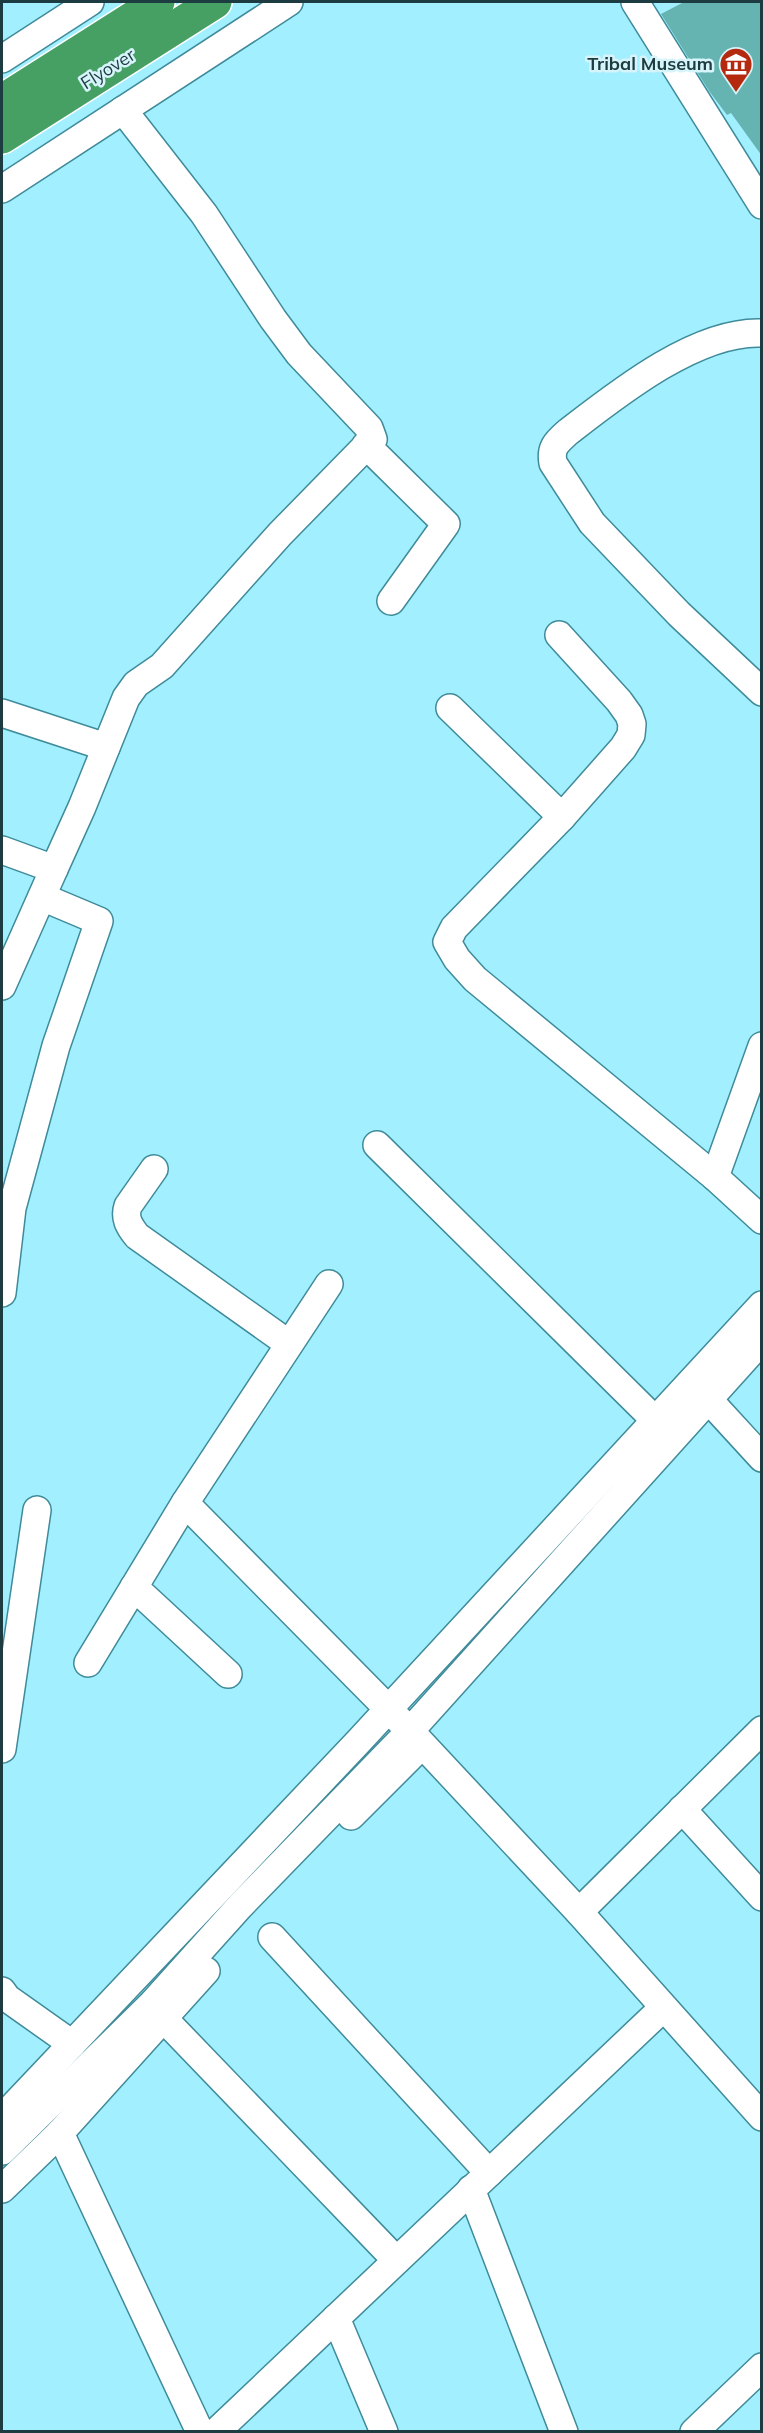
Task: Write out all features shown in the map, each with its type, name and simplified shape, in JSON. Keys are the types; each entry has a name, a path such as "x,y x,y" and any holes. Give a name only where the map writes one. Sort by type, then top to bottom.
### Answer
{"highway":[{"name":"Flyover","path":"2,101 158,2"},
{"name":"Flyover","path":"2,137 215,2"}],"street":[{"path":"2,59 90,2"},
{"path":"2,189 289,2"},
{"path":"635,2 762,205"},
{"path":"2,986 82,807 126,698 136,684 162,666 280,534 373,439 369,428 299,354 273,319 204,214 123,110"},
{"path":"762,333 717,338 660,366 568,432 555,444 551,453 552,463 592,523 679,614 762,692"},
{"path":"366,446 446,524 391,601"},
{"path":"559,635 619,701 632,724 631,735 623,748 562,817 453,928 447,942 457,959 475,980 715,1177 762,1220"},
{"path":"450,708 562,817"},
{"path":"2,713 106,747"},
{"path":"2,850 54,869"},
{"path":"2,1293 12,1208 56,1046 99,921 42,897"},
{"path":"715,1177 762,1046"},
{"path":"378,1145 655,1420"},
{"path":"154,1169 128,1206 126,1213 130,1227 137,1236 289,1344"},
{"path":"88,1663 185,1503 329,1284"},
{"path":"2,2118 387,1710 762,1305"},
{"path":"2,2189 60,2133 164,2019 259,1909 416,1738 707,1398 762,1340"},
{"path":"707,1398 762,1458"},
{"path":"185,1503 416,1738 579,1912 762,2117"},
{"path":"2,1749 38,1510"},
{"path":"134,1587 228,1674"},
{"path":"579,1912 762,1730"},
{"path":"2,2151 150,2005 240,1906 416,1738"},
{"path":"682,1809 762,1897"},
{"path":"272,1937 480,2181 564,2432"},
{"path":"2,1991 7,1998 72,2044"},
{"path":"216,2432 663,2008"},
{"path":"164,2019 396,2260"},
{"path":"60,2133 200,2432"},
{"path":"336,2318 384,2432"},
{"path":"694,2432 762,2367"}],"building":[{"name":"Tribal Museum","path":"684,2 762,2 762,156 731,113 727,115 709,91 661,14"}],"place":[{"name":"Tribal Museum","path":"736,93"}]}
